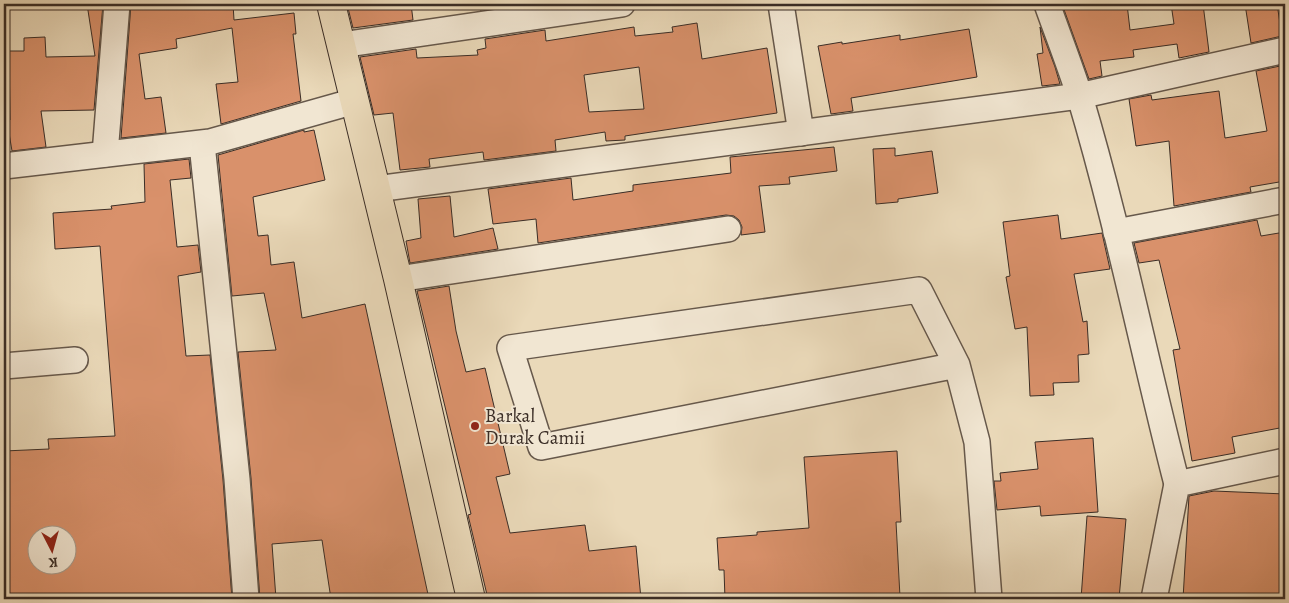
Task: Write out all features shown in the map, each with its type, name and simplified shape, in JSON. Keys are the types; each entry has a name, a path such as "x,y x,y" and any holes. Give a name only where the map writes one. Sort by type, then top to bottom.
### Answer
{"main road":[{"path":"331,4 398,279 471,599"}],"street":[{"path":"105,154 117,4"},
{"path":"341,45 622,4"},
{"path":"781,4 801,133"},
{"path":"1047,4 1080,96 1116,232 1147,369 1177,484 1154,599"},
{"path":"376,189 1080,96 1285,50"},
{"path":"4,166 202,144 355,101"},
{"path":"202,144 237,479 246,599"},
{"path":"1116,232 1285,200"},
{"path":"398,279 728,229"},
{"path":"957,365 541,447 510,348 919,290 957,365 977,442 990,599"},
{"path":"4,366 75,360"},
{"path":"1177,484 1285,461"}],"building":[{"path":"87,4 103,4 94,110 41,111 46,147 12,151 7,121 10,120 9,51 24,51 24,38 45,37 46,57 95,56"},
{"path":"131,4 233,4 234,20 294,13 296,34 293,34 301,101 221,124 216,84 238,82 232,28 176,39 177,48 139,54 145,99 161,97 166,133 121,138"},
{"path":"347,4 411,4 413,20 353,28"},
{"path":"479,4 517,4 517,5 480,10"},
{"path":"1062,4 1082,4 1083,9 1127,4 1130,30 1174,24 1171,4 1203,4 1209,52 1179,58 1177,44 1133,50 1134,57 1100,61 1102,76 1089,79"},
{"path":"1245,4 1277,4 1282,36 1251,43"},
{"path":"697,23 702,59 767,48 777,113 625,136 625,140 606,141 605,132 555,140 556,151 484,160 483,152 429,159 430,167 400,170 393,113 374,115 360,57 416,49 417,58 478,55 477,50 486,48 485,39 545,30 546,41 634,27 635,36 673,32 672,27","holes":["639,67 644,109 589,112 584,75"]},
{"path":"1040,27 1060,84 1042,86 1037,54 1043,53"},
{"path":"969,29 977,77 851,98 853,111 831,114 818,46 900,35 900,40"},
{"path":"1285,65 1285,181 1250,187 1251,192 1174,206 1169,141 1136,146 1129,99 1151,95 1152,100 1219,91 1225,138 1267,131 1256,71"},
{"path":"304,130 304,132 314,130 325,180 253,197 258,236 268,235 271,265 294,262 302,318 365,304 429,599 331,599 322,540 272,544 276,599 260,599 251,478 238,352 276,350 264,293 232,296 218,155"},
{"path":"834,147 837,171 789,177 790,184 759,186 765,232 741,235 742,227 739,220 734,216 726,215 538,243 536,219 493,224 488,189 571,178 573,200 633,191 633,185 731,173 730,157"},
{"path":"895,148 895,156 932,151 938,193 898,199 898,202 876,204 873,149"},
{"path":"189,159 191,178 170,180 177,247 198,245 201,272 178,276 186,356 210,355 223,480 232,599 4,599 4,451 49,449 48,439 115,436 100,246 55,249 53,213 112,209 111,206 145,202 144,164"},
{"path":"450,196 454,237 493,228 498,249 410,263 406,241 421,238 418,199"},
{"path":"1058,215 1061,239 1102,233 1110,269 1074,274 1083,322 1087,321 1089,354 1078,355 1079,382 1053,383 1054,395 1030,396 1027,327 1015,329 1006,277 1010,276 1003,222"},
{"path":"1257,220 1261,236 1285,232 1285,287 1281,288 1285,322 1285,427 1232,437 1235,453 1192,461 1173,350 1180,349 1159,260 1139,263 1134,243"},
{"path":"449,286 456,331 466,372 485,368 510,474 496,477 510,533 585,525 589,551 636,546 641,599 488,599 468,515 471,514 417,291"},
{"path":"1093,438 1098,512 1041,516 1040,506 997,510 994,481 1001,481 1000,473 1038,469 1035,442"},
{"path":"897,451 901,522 896,522 900,597 725,599 724,570 719,570 717,538 757,535 757,532 809,528 804,457"},
{"path":"1214,491 1285,494 1285,599 1183,599 1189,496"},
{"path":"1087,516 1126,519 1119,599 1081,599"}],"place":[{"name":"Barkal Durak Camii","path":"475,426"}]}
